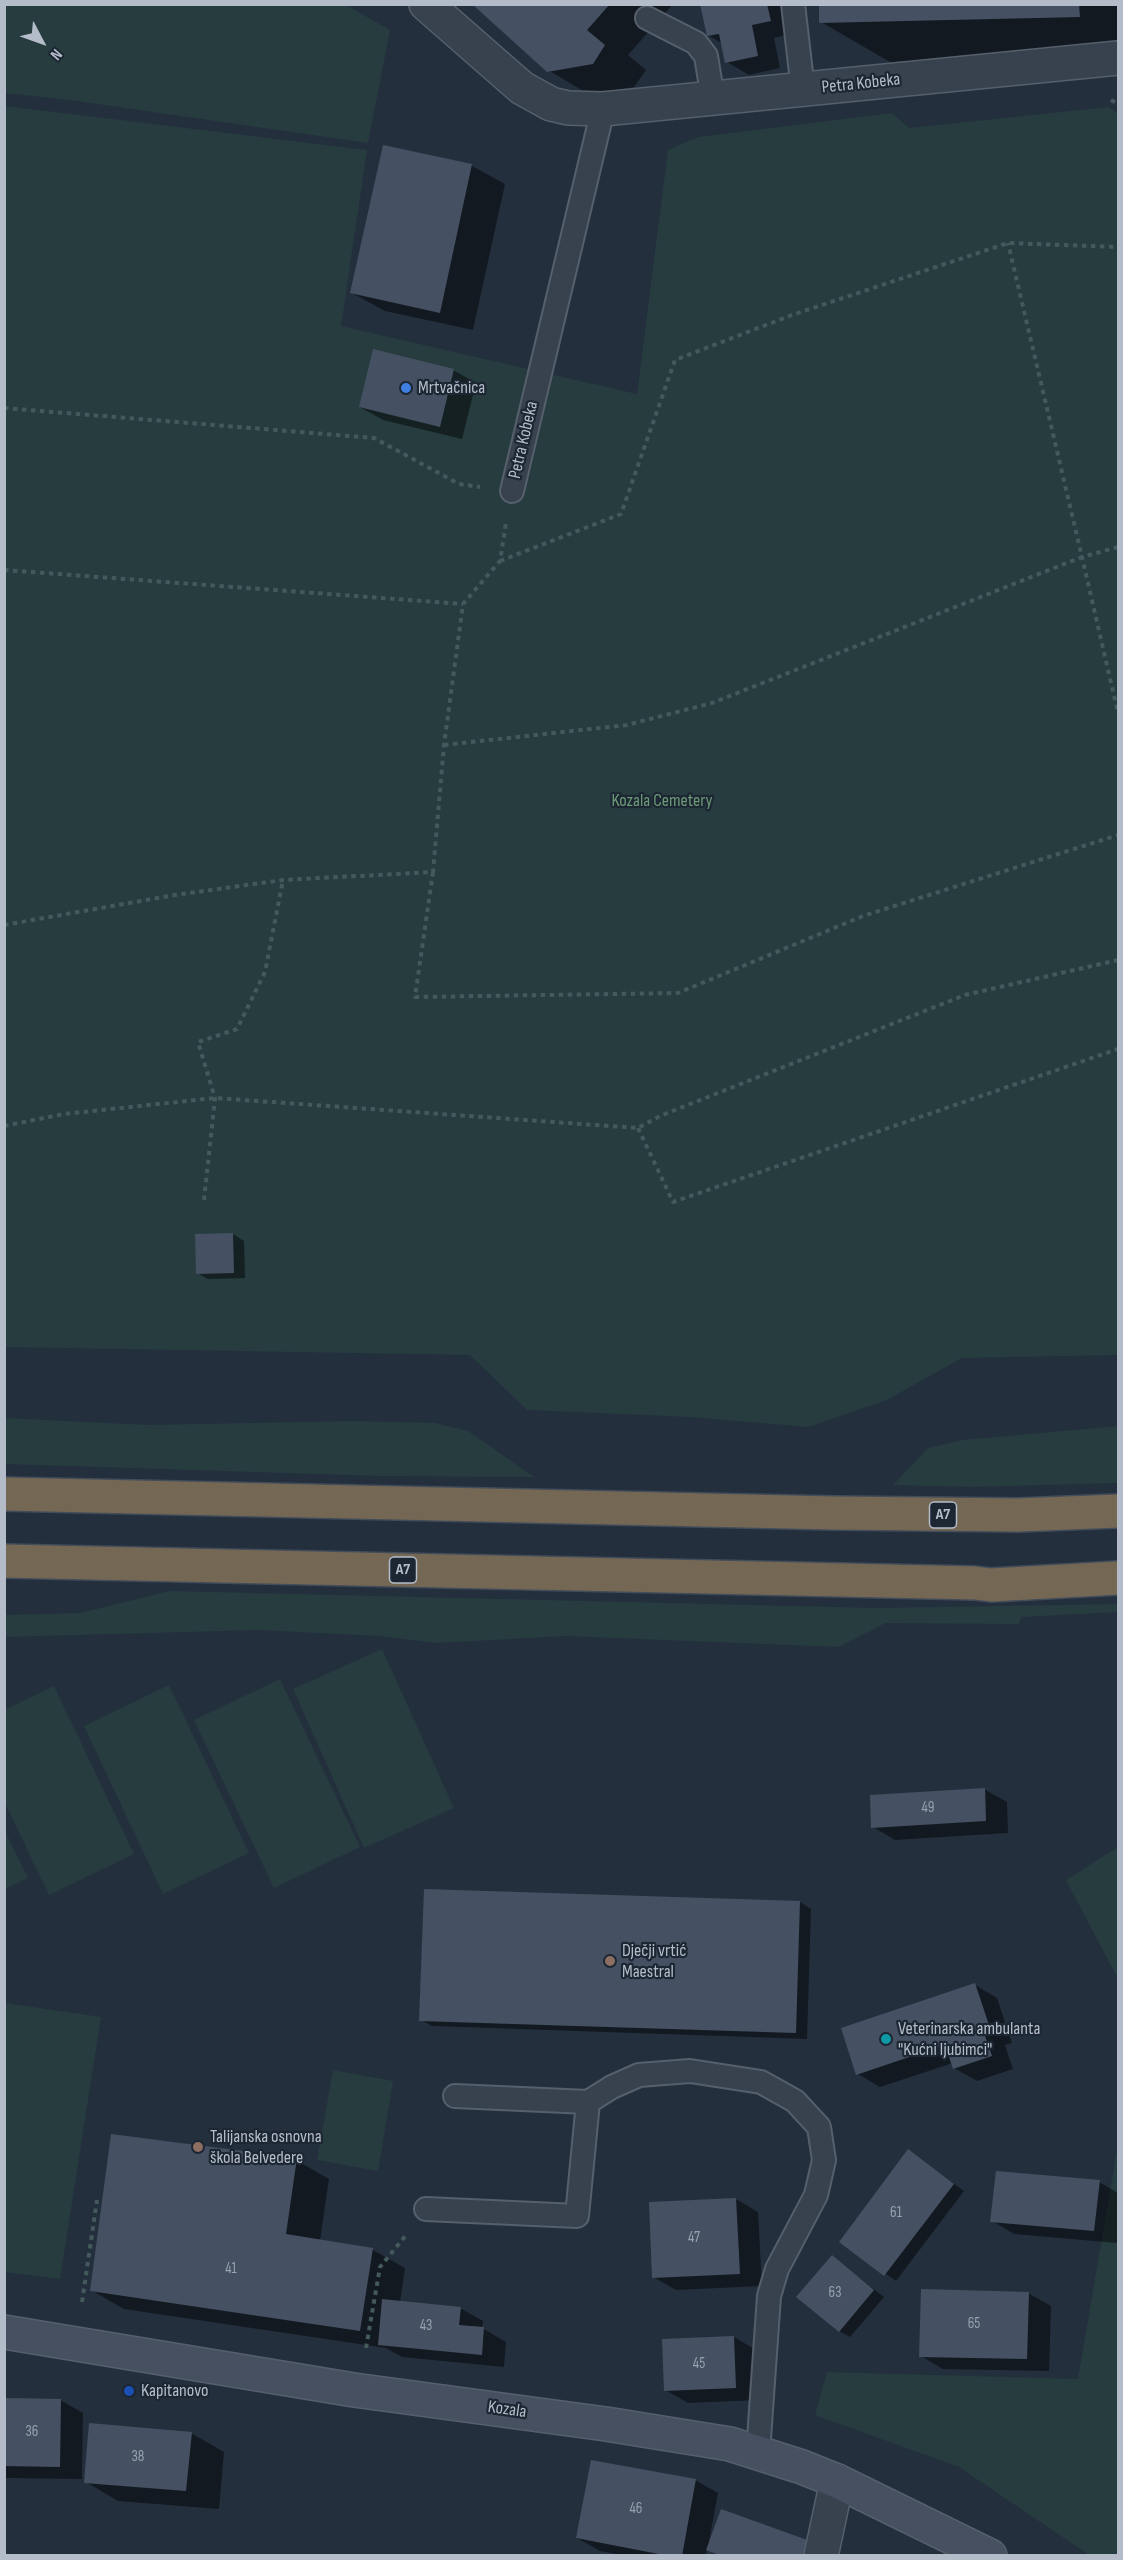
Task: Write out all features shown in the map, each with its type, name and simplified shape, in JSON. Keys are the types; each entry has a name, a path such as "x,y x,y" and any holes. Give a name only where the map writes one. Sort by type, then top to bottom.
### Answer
{"highway":[{"name":"A7","path":"4,1494 834,1513 1018,1515 1119,1511"},
{"name":"A7","path":"4,1561 991,1585 1119,1578"}],"main road":[{"name":"Kozala","path":"4,2332 354,2390 606,2424 730,2444 837,2481 990,2556"}],"street":[{"name":"Petra Kobeka","path":"426,4 522,88 550,104 568,108 603,109 1119,58"},
{"path":"821,2556 837,2481"}],"lane":[{"path":"793,4 803,90"},
{"path":"647,18 696,44 706,56 713,99"},
{"name":"Petra Kobeka","path":"512,491 603,109"},
{"path":"455,2096 588,2102 612,2087 639,2075 690,2071 761,2082 795,2101 819,2127 824,2160 816,2195 777,2269 769,2296 758,2453"},
{"path":"426,2209 577,2216 588,2102"}],"path":[{"path":"1111,100 1119,104"},
{"path":"1119,247 1008,243 792,315 675,360 621,514 500,561 463,604 444,745 433,872 414,997 678,993 863,916 1119,835"},
{"path":"1008,243 1119,712"},
{"path":"4,408 374,438 459,484 512,491 500,561"},
{"path":"444,745 627,725 712,703 1082,557 1119,547"},
{"path":"4,570 463,604"},
{"path":"4,926 175,895 283,880 433,872"},
{"path":"204,1200 215,1098 198,1042 237,1029 265,972 283,880"},
{"path":"4,1126 64,1114 215,1098 638,1128 660,1116 965,995 1119,960"},
{"path":"638,1128 673,1202 1119,1049"},
{"path":"82,2302 97,2200"},
{"path":"366,2349 380,2267 426,2209"}],"green space":[{"path":"5,4 346,5 390,30 368,143 70,100 5,93"},
{"name":"Kozala Cemetery","path":"5,106 367,150 341,326 637,394 668,150 698,137 892,113 909,128 1109,107 1118,114 1118,1355 962,1358 887,1400 808,1427 690,1417 527,1410 470,1355 5,1347"},
{"path":"5,1418 148,1425 354,1421 435,1423 468,1431 534,1477 380,1476 5,1464"},
{"path":"1118,1426 1118,1483 972,1487 893,1485 928,1448 963,1440"},
{"path":"170,1591 877,1608 1118,1604 1118,1612 1021,1617 1019,1624 885,1623 839,1647 565,1636 437,1643 378,1636 259,1630 5,1637 5,1615 80,1613"},
{"path":"382,1649 454,1808 364,1848 293,1689"},
{"path":"280,1679 360,1847 274,1888 194,1720"},
{"path":"169,1685 249,1853 163,1894 84,1726"},
{"path":"54,1686 134,1854 49,1895 5,1803 4,1710"},
{"path":"4,1829 28,1878 5,1889 4,1889"},
{"path":"1118,1847 1118,1979 1066,1880"},
{"path":"5,2003 101,2017 60,2279 5,2272"},
{"path":"333,2070 393,2081 378,2171 317,2160"},
{"path":"1118,2144 1118,2555 1089,2555 959,2467 815,2415 827,2372 1078,2379"}],"building":[{"path":"472,4 610,4 587,30 605,45 593,64 547,72"},
{"path":"700,4 767,4 771,21 752,25 758,56 725,63 719,34 707,36"},
{"path":"819,4 1079,4 1080,17 819,23"},
{"path":"383,145 472,164 440,313 350,293"},
{"name":"Mrtvačnica","path":"373,349 454,369 440,427 359,407"},
{"path":"233,1233 234,1273 196,1274 195,1234"},
{"path":"985,1788 986,1821 871,1828 870,1795"},
{"name":"Dječji vrtić Maestral","path":"424,1889 800,1901 796,2033 419,2021"},
{"path":"975,1983 991,2031 984,2033 992,2056 953,2069 945,2045 856,2075 841,2028"},
{"path":"111,2134 297,2158 286,2234 373,2248 360,2331 90,2291"},
{"path":"908,2149 954,2184 884,2276 839,2242"},
{"path":"996,2171 1100,2180 1094,2231 990,2222"},
{"path":"736,2198 740,2274 652,2278 649,2202"},
{"path":"832,2255 874,2290 839,2332 796,2297"},
{"path":"921,2289 1029,2292 1027,2359 919,2357"},
{"path":"382,2299 461,2307 459,2325 484,2327 482,2355 378,2345"},
{"path":"734,2336 736,2388 664,2391 662,2339"},
{"path":"4,2398 61,2399 60,2467 4,2466"},
{"path":"89,2423 192,2432 186,2491 84,2483"},
{"path":"591,2460 696,2479 682,2556 669,2556 576,2538"},
{"path":"721,2509 810,2541 805,2556 722,2556 706,2550"}],"place":[{"name":"Mrtvačnica","path":"406,388"},
{"name":"Dječji vrtić Maestral","path":"610,1961"},
{"name":"Veterinarska ambulanta \"Kućni ljubimci\"","path":"886,2039"},
{"name":"Talijanska osnovna škola Belvedere","path":"198,2147"},
{"name":"Kapitanovo","path":"129,2391"}]}
